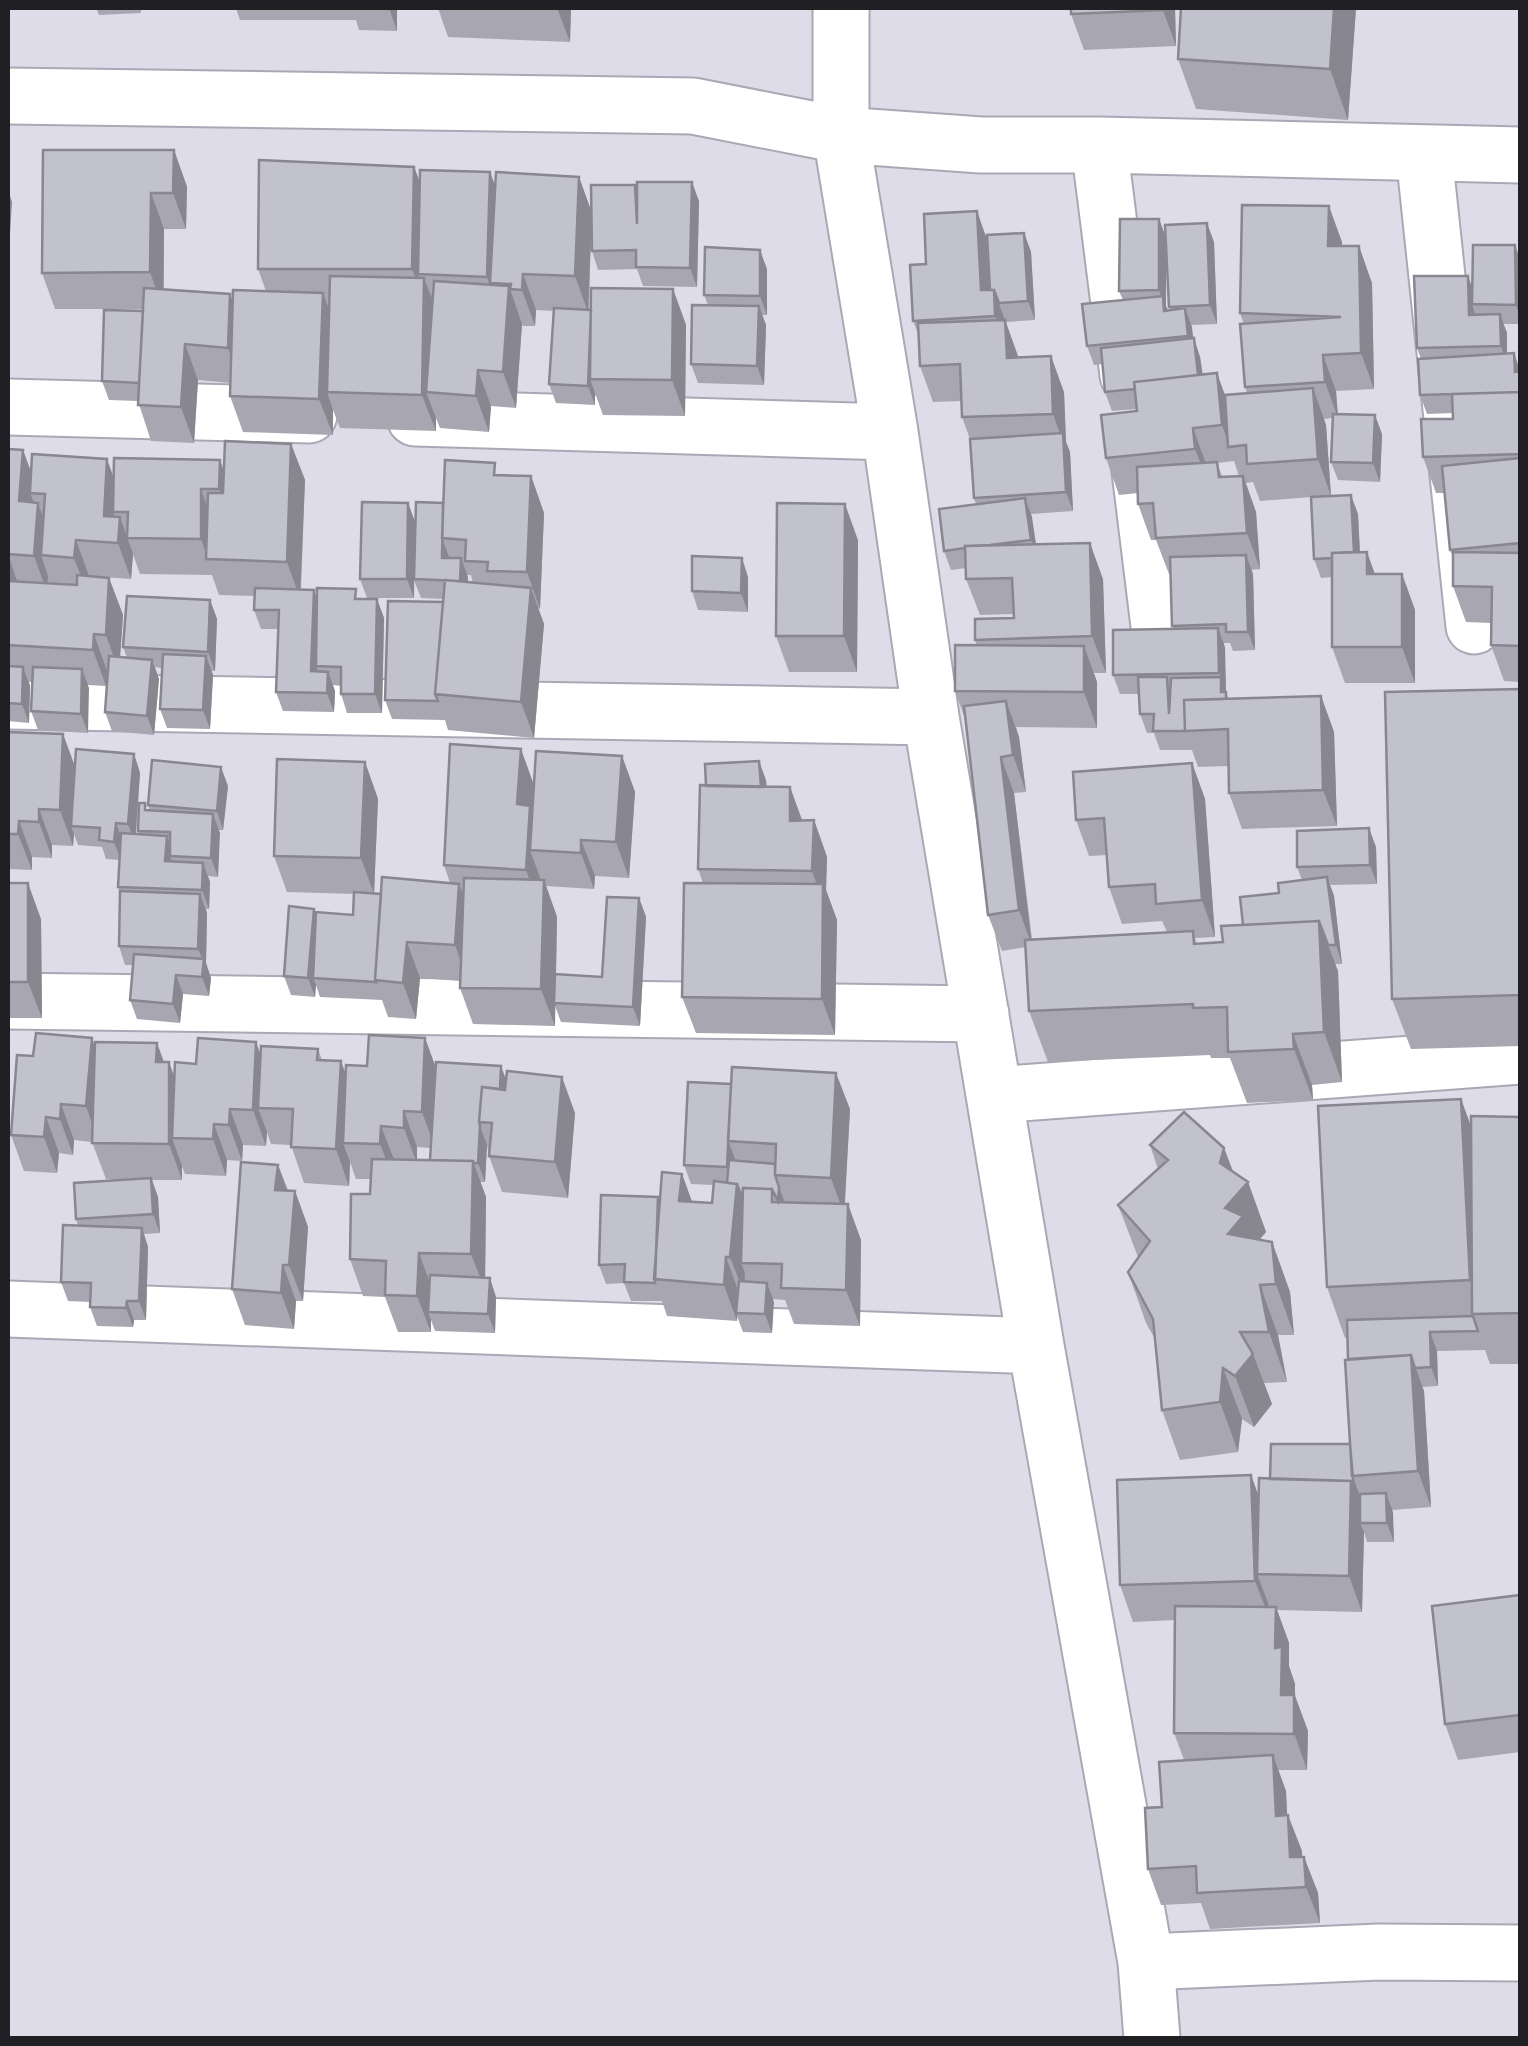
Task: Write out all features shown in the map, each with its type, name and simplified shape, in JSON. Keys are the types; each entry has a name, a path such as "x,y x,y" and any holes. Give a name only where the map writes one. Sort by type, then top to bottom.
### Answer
{"street":[{"path":"841,8 841,135 890,432 931,717 1036,1346 1146,1962 1152,2038"},
{"path":"8,96 693,106 841,135 980,145 1098,144 1520,156"},
{"path":"1098,144 1160,634"},
{"path":"1424,154 1474,626"},
{"path":"8,407 890,432"},
{"path":"8,701 931,717"},
{"path":"8,1001 981,1014"},
{"path":"996,1095 1520,1056"},
{"path":"8,1309 1036,1346"},
{"path":"1146,1962 1379,1952 1520,1953"}],"building":[{"path":"1071,8 1163,8 1163,10 1071,14"},
{"path":"1181,8 1334,8 1330,69 1178,59"},
{"path":"43,150 174,150 173,193 151,193 150,272 42,273"},
{"path":"259,160 414,167 412,269 258,269"},
{"path":"420,170 490,172 487,277 418,274"},
{"path":"496,172 579,177 575,276 523,274 522,290 510,289 511,284 490,283"},
{"path":"637,182 692,182 690,268 636,267 636,250 592,251 591,185 635,185 637,224"},
{"path":"1242,205 1329,206 1328,246 1359,246 1361,353 1323,355 1325,382 1245,387 1240,324 1341,317 1240,313"},
{"path":"977,211 981,290 994,290 995,316 913,321 910,265 926,264 924,214"},
{"path":"1120,219 1159,219 1159,290 1119,291"},
{"path":"1207,223 1210,305 1169,307 1165,225"},
{"path":"1024,233 1028,301 999,303 994,290 990,290 987,235"},
{"path":"1473,245 1515,245 1516,305 1472,304"},
{"path":"705,247 760,250 760,296 704,295"},
{"path":"330,276 424,278 422,395 327,392"},
{"path":"1414,276 1468,276 1469,315 1500,314 1501,346 1417,348"},
{"path":"434,281 509,286 503,372 478,370 476,396 426,392"},
{"path":"144,288 230,294 228,348 185,344 181,407 138,405"},
{"path":"591,288 673,289 672,380 590,379"},
{"path":"233,290 323,293 319,399 230,396"},
{"path":"1163,296 1164,311 1185,308 1188,336 1087,346 1082,304"},
{"path":"692,305 759,306 757,366 691,364"},
{"path":"554,308 591,310 588,386 549,384"},
{"path":"104,310 143,311 139,383 102,381"},
{"path":"1005,320 1007,358 1051,356 1053,414 962,417 960,364 920,366 918,323"},
{"path":"1194,338 1198,375 1134,382 1135,389 1105,392 1101,348"},
{"path":"1514,353 1515,372 1520,371 1520,392 1420,395 1418,359"},
{"path":"1217,373 1222,425 1193,428 1195,449 1106,458 1101,415 1137,411 1134,382"},
{"path":"1313,388 1318,459 1247,464 1246,445 1228,447 1225,395"},
{"path":"1520,392 1520,454 1423,457 1421,419 1453,419 1452,394"},
{"path":"1333,414 1375,415 1373,463 1331,462"},
{"path":"1063,433 1066,492 974,498 970,439"},
{"path":"225,441 291,444 287,562 206,559 208,493 223,493"},
{"path":"8,449 23,450 19,501 38,503 34,556 8,554"},
{"path":"32,454 107,459 104,516 120,517 118,543 76,540 74,558 41,555 45,494 30,493"},
{"path":"114,458 220,460 219,489 201,489 201,539 127,538 128,512 113,512"},
{"path":"1520,458 1520,543 1450,550 1442,466"},
{"path":"445,460 495,463 494,475 531,476 527,572 487,571 488,562 465,561 466,540 442,538"},
{"path":"1217,462 1219,477 1243,476 1247,533 1156,538 1153,503 1138,504 1137,467"},
{"path":"1351,495 1354,552 1314,559 1311,497"},
{"path":"1025,498 1031,540 944,551 939,509"},
{"path":"362,502 408,503 407,579 360,579"},
{"path":"416,502 443,503 442,558 461,558 460,581 414,579"},
{"path":"777,503 845,504 844,636 776,636"},
{"path":"1090,543 1092,636 975,640 975,619 1014,618 1012,578 966,579 965,546"},
{"path":"1367,552 1367,574 1402,574 1402,647 1332,647 1332,553"},
{"path":"1453,552 1520,553 1520,646 1491,645 1492,587 1453,586"},
{"path":"1246,555 1248,632 1226,632 1226,624 1172,626 1170,557"},
{"path":"692,556 742,558 741,593 692,591"},
{"path":"77,575 109,578 106,635 94,634 93,650 8,645 8,581 77,585"},
{"path":"445,580 531,588 521,702 435,694"},
{"path":"255,588 314,590 311,671 328,672 327,693 276,692 279,610 254,610"},
{"path":"317,588 356,589 355,599 377,599 375,694 341,694 341,667 316,666"},
{"path":"127,596 210,600 208,652 123,647"},
{"path":"388,601 443,602 435,694 438,701 385,700"},
{"path":"1218,628 1219,673 1113,675 1113,630"},
{"path":"955,645 1084,646 1084,692 955,691"},
{"path":"163,654 206,656 203,710 160,709"},
{"path":"109,656 152,660 147,716 105,712"},
{"path":"8,666 23,667 22,704 8,703"},
{"path":"33,667 82,669 81,714 31,711"},
{"path":"1138,677 1167,677 1169,714 1171,678 1221,677 1221,692 1226,692 1226,699 1184,700 1185,731 1153,731 1154,714 1140,714"},
{"path":"1520,689 1520,995 1392,999 1385,692"},
{"path":"1321,696 1323,790 1229,793 1228,729 1185,731 1184,700"},
{"path":"1006,701 1013,755 1001,757 1019,910 988,915 964,706"},
{"path":"8,732 63,734 60,810 39,809 39,822 19,821 18,834 8,834"},
{"path":"450,744 521,749 517,804 530,806 526,870 444,865"},
{"path":"76,749 134,754 128,824 116,823 114,842 99,840 100,828 71,826"},
{"path":"536,751 622,756 616,842 581,840 581,853 530,850"},
{"path":"277,759 365,762 361,858 274,856"},
{"path":"152,760 221,767 217,811 148,805"},
{"path":"759,761 761,787 706,786 705,764"},
{"path":"1192,763 1202,900 1156,904 1155,884 1109,887 1104,818 1076,820 1073,772"},
{"path":"700,785 790,787 790,821 814,820 812,871 698,869"},
{"path":"139,803 145,803 145,810 213,814 211,858 170,856 170,832 138,831"},
{"path":"1369,828 1370,865 1297,867 1297,831"},
{"path":"121,833 167,836 165,861 203,863 202,890 118,887"},
{"path":"382,877 459,884 455,945 407,942 403,983 375,980"},
{"path":"1327,877 1336,945 1328,945 1319,921 1243,925 1240,897 1279,893 1278,883"},
{"path":"464,878 544,880 541,989 460,988"},
{"path":"8,883 28,883 28,982 8,982"},
{"path":"684,883 823,884 822,999 682,997"},
{"path":"120,891 200,894 198,949 119,946"},
{"path":"354,892 381,894 376,982 313,978 316,912 353,915"},
{"path":"607,897 639,898 633,1007 554,1003 555,974 602,977"},
{"path":"289,906 314,909 308,978 284,976"},
{"path":"1319,921 1324,1032 1293,1034 1294,1049 1228,1052 1227,1007 1193,1008 1193,1004 1029,1011 1025,940 1193,931 1194,944 1223,942 1221,926"},
{"path":"134,954 204,959 202,977 176,975 173,1004 130,1000"},
{"path":"36,1033 92,1038 86,1106 61,1104 60,1119 46,1117 44,1137 11,1135 17,1055 33,1056"},
{"path":"369,1035 425,1038 422,1112 404,1111 404,1128 381,1126 380,1144 343,1143 346,1065 367,1066"},
{"path":"198,1038 256,1042 253,1110 230,1109 229,1125 214,1124 213,1139 172,1138 175,1062 196,1064"},
{"path":"95,1042 157,1043 156,1062 169,1062 169,1144 92,1143"},
{"path":"261,1046 318,1049 317,1060 341,1061 336,1149 291,1147 293,1109 258,1108"},
{"path":"436,1062 501,1066 500,1089 482,1087 478,1163 430,1160"},
{"path":"732,1067 836,1073 831,1178 775,1175 776,1144 728,1141"},
{"path":"507,1071 562,1077 555,1162 489,1156 492,1123 479,1122 482,1087 505,1090"},
{"path":"688,1082 731,1084 727,1167 684,1165"},
{"path":"1461,1099 1470,1280 1327,1287 1318,1106"},
{"path":"1184,1112 1224,1148 1220,1163 1248,1182 1225,1208 1243,1216 1228,1234 1272,1242 1276,1284 1260,1285 1269,1332 1240,1332 1253,1354 1235,1376 1223,1368 1220,1402 1162,1410 1153,1319 1128,1272 1150,1241 1118,1205 1168,1160 1150,1145"},
{"path":"1471,1116 1520,1117 1520,1313 1472,1314"},
{"path":"372,1159 473,1161 471,1254 419,1253 417,1296 385,1295 386,1261 350,1259 351,1194 370,1194"},
{"path":"729,1160 775,1164 778,1201 772,1189 743,1188 742,1198 737,1184 727,1183"},
{"path":"241,1162 278,1165 275,1190 295,1191 289,1265 283,1265 281,1293 232,1289"},
{"path":"662,1172 682,1174 679,1201 712,1203 714,1181 737,1184 724,1285 654,1279"},
{"path":"151,1178 153,1214 76,1219 74,1183"},
{"path":"743,1188 772,1189 772,1202 848,1204 846,1290 781,1288 782,1264 741,1263"},
{"path":"601,1195 658,1197 655,1283 624,1282 625,1264 599,1265"},
{"path":"63,1225 142,1228 139,1301 127,1301 126,1308 90,1307 91,1283 61,1282"},
{"path":"430,1275 490,1278 488,1314 428,1312"},
{"path":"739,1281 767,1283 765,1314 736,1313"},
{"path":"1473,1316 1478,1331 1430,1332 1431,1367 1415,1368 1411,1355 1348,1359 1347,1320"},
{"path":"1411,1355 1418,1471 1352,1476 1345,1360"},
{"path":"1271,1444 1350,1444 1354,1490 1351,1481 1270,1479"},
{"path":"1251,1475 1255,1581 1120,1585 1117,1480"},
{"path":"1259,1478 1351,1481 1349,1576 1257,1574"},
{"path":"1386,1493 1387,1523 1360,1523 1360,1494"},
{"path":"1520,1595 1520,1715 1445,1724 1432,1606"},
{"path":"1175,1606 1276,1607 1275,1648 1282,1647 1281,1695 1294,1695 1294,1734 1174,1733"},
{"path":"1273,1755 1276,1816 1288,1815 1290,1857 1304,1857 1306,1887 1197,1893 1196,1866 1148,1869 1145,1808 1162,1807 1159,1762"}]}
